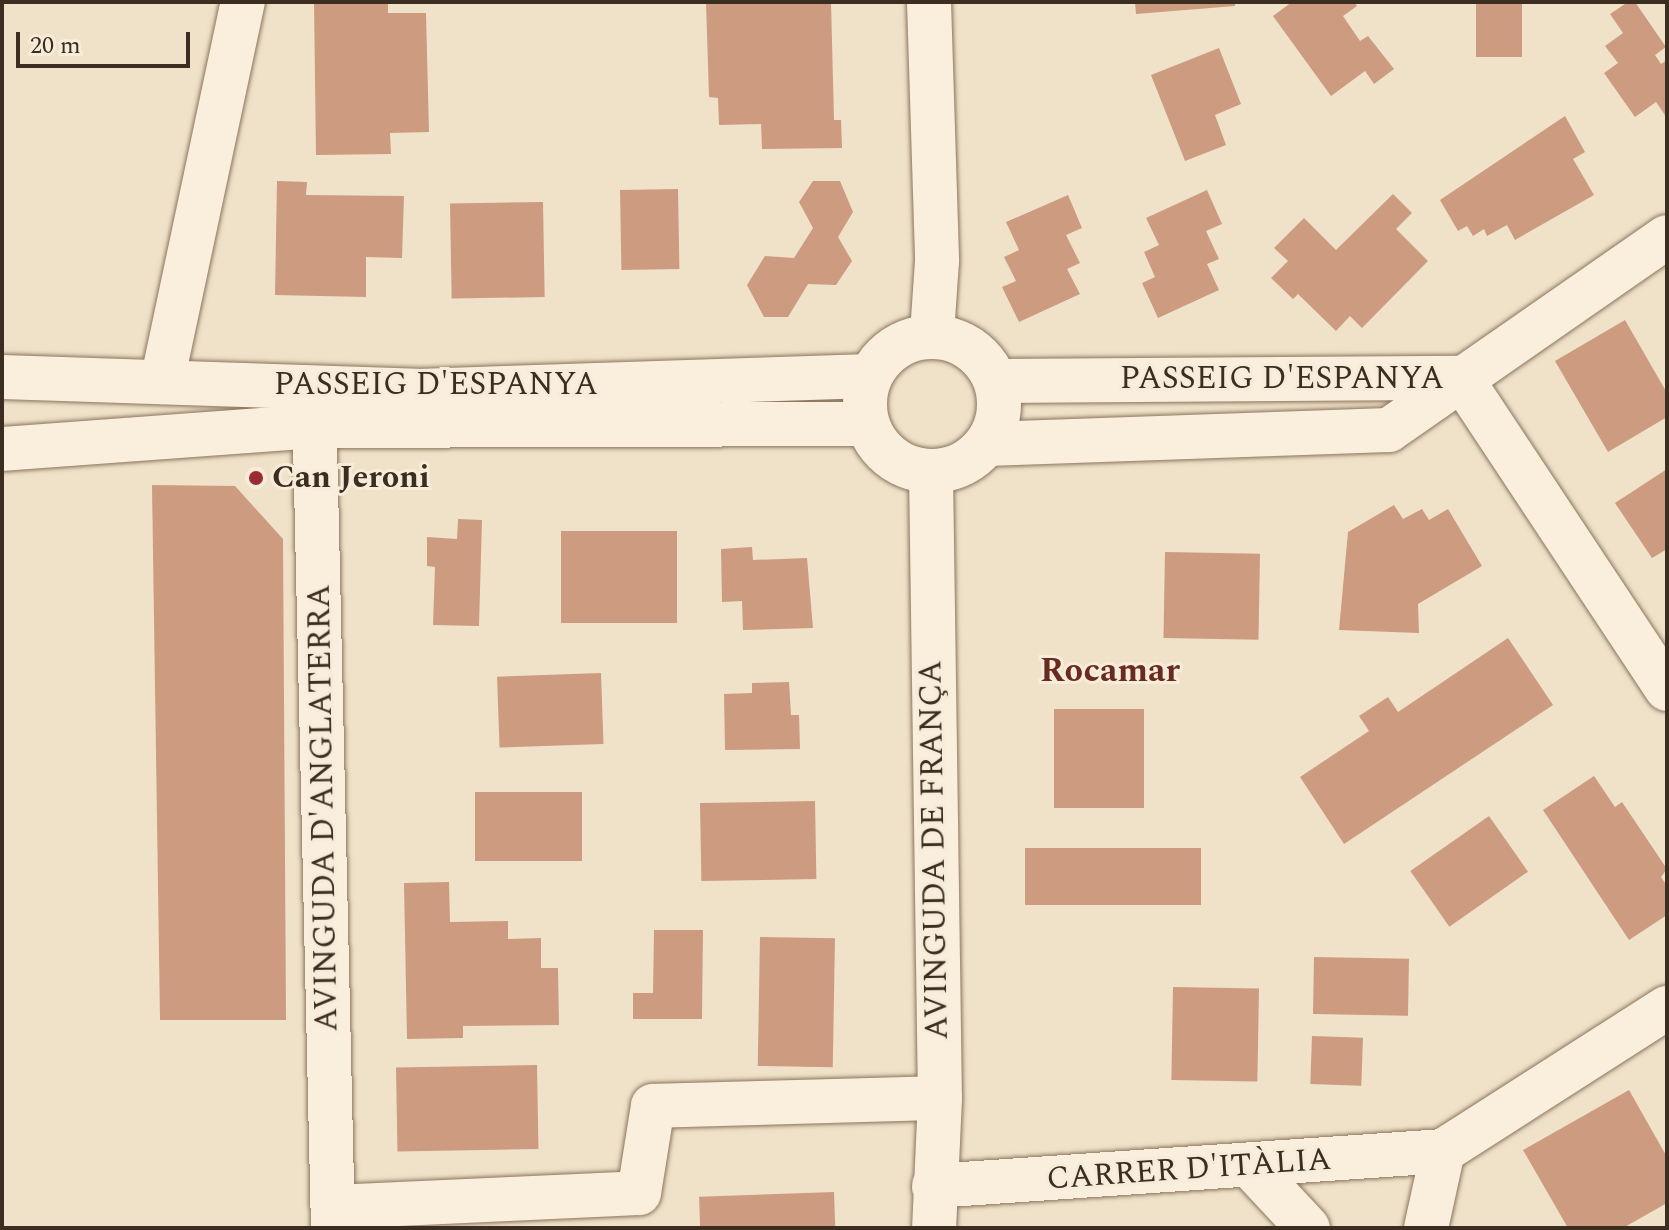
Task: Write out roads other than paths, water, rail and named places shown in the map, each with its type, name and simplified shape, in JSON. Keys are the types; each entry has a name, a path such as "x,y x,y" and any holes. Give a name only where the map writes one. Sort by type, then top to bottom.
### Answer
{"street":[{"path":"162,382 243,2"},
{"path":"929,2 937,261 932,335"},
{"path":"1667,237 1461,378 1667,689"},
{"path":"932,335 959,341 982,357 997,381 997,424 987,444 972,459 931,472 904,465 881,448 867,424 864,400 870,376 896,347 932,335"},
{"name":"PASSEIG D'ESPANYA","path":"2,449 417,391 870,376"},
{"name":"PASSEIG D'ESPANYA","path":"2,377 162,382 314,407 867,424"},
{"name":"PASSEIG D'ESPANYA","path":"997,381 1461,378"},
{"name":"PASSEIG D'ESPANYA","path":"987,444 1389,430 1461,378"},
{"name":"AVINGUDA D'ANGLATERRA","path":"314,407 333,1217"},
{"name":"AVINGUDA DE FRANÇA","path":"931,472 940,1098 934,1207"},
{"path":"1426,1228 1443,1151 1667,1008"},
{"path":"333,1217 639,1193 653,1106 940,1098"},
{"name":"CARRER D'ITÀLIA","path":"934,1207 1252,1168 1443,1151"},
{"path":"1252,1168 1308,1228"}],"place":[{"name":"Can Jeroni","path":"256,478"}],"district":[{"name":"Rocamar","path":"1110,672"}]}
